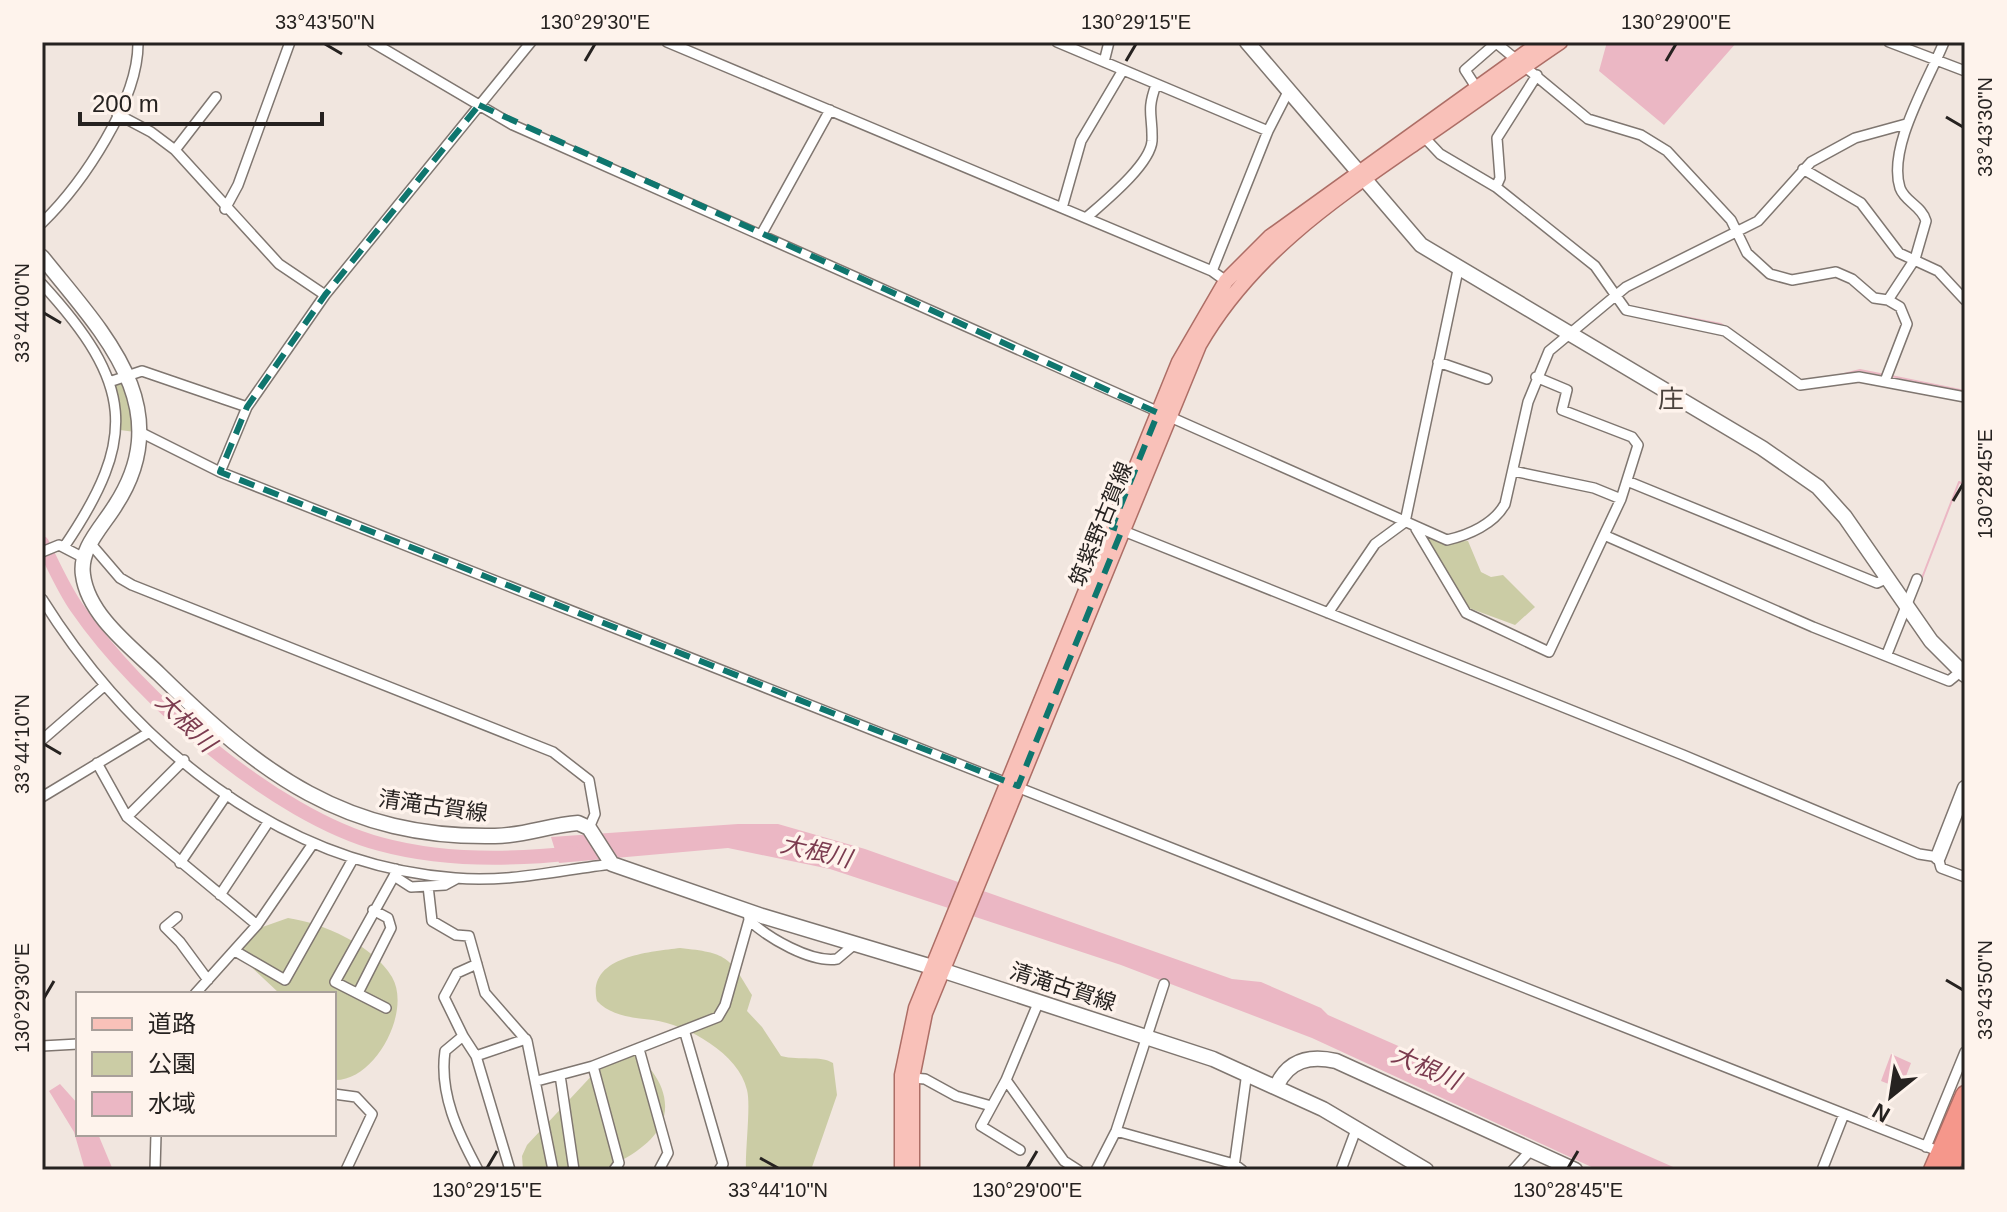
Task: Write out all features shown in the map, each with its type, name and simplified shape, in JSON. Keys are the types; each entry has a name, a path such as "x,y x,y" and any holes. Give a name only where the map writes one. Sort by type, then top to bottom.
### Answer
{"highway":[{"path":"1933,1170 1965,1095"},
{"path":"1949,1170 1965,1132"}],"main road":[{"path":"1247,42 1421,245 1804,475 1845,517 1931,641 1962,673"},
{"name":"筑紫野古賀線","path":"1164,414 1199,345 1240,283 1277,244 1476,87 1527,67 1541,42"},
{"name":"筑紫野古賀線","path":"902,1170 904,1054 916,1008 974,882 1164,414 1191,339 1226,281 1270,237 1424,137 1560,42"},
{"path":"42,257 102,332 128,374 140,434 129,480 84,558"},
{"name":"清滝古賀線","path":"84,558 85,588 110,624 223,734 321,802 390,825 469,836 528,833 571,824 590,830"},
{"path":"1938,857 1965,788"},
{"path":"590,830 610,862"},
{"name":"清滝古賀線","path":"610,862 748,916 856,943 937,968 1247,1072 1357,1127 1426,1170"},
{"name":"筑紫野古賀線","path":"912,1170 912,1078 918,1036 937,968"},
{"path":"1277,1085 1291,1065 1302,1059 1336,1061 1575,1170"}],"street":[{"path":"42,223 59,207 96,154 138,66 138,42"},
{"path":"225,209 238,185 290,42"},
{"path":"372,42 513,125 1416,529 1447,540 1479,528 1499,515 1536,377 1549,351 1615,296 1667,264 1758,221 1803,169 1855,138 1906,124"},
{"path":"220,472 247,407 325,295 531,42"},
{"path":"667,42 1212,271 1226,281"},
{"path":"1057,42 1268,131"},
{"path":"1104,62 1109,42"},
{"path":"1476,87 1465,70 1495,42 1588,119 1656,143 1677,161 1739,232 1747,253 1781,279 1836,272 1852,279 1874,298 1888,300 1900,307 1907,324 1885,381"},
{"path":"1889,42 1938,58 1965,71"},
{"path":"1888,300 1915,259 1926,221 1903,195 1898,183 1906,124 1944,42"},
{"path":"1496,187 1500,178 1497,138 1527,67"},
{"path":"1062,208 1081,141 1123,70"},
{"path":"1086,218 1131,177 1152,144 1147,107 1156,85"},
{"path":"1212,271 1268,131 1289,90"},
{"path":"175,150 216,97"},
{"path":"761,235 830,110"},
{"path":"117,114 151,132 175,150 225,209 279,264 325,295"},
{"path":"1424,137 1440,154 1496,187 1595,266 1626,310 1725,331 1800,385 1812,386 1859,377 1965,397"},
{"path":"1803,169 1861,203 1899,253 1938,271 1965,300"},
{"path":"1328,613 1375,544 1405,522 1458,270"},
{"path":"42,284 82,334 109,382 117,434 104,483 58,547 42,552"},
{"path":"1438,362 1487,379"},
{"path":"109,382 135,370 157,374 247,407"},
{"path":"1416,529 1466,613 1549,652 1621,499 1638,450 1636,441 1562,410 1567,390 1536,377"},
{"path":"117,434 140,434 220,472 1930,1148 1965,1052"},
{"path":"1513,471 1594,488 1621,499"},
{"path":"1627,481 1877,583 1888,578"},
{"path":"1117,528 1919,854 1938,857 1941,868 1965,877"},
{"path":"1604,535 1813,627 1949,681 1962,673"},
{"path":"90,543 120,578 132,585 553,752 589,780 595,814 590,830"},
{"path":"58,547 84,558"},
{"path":"1887,654 1917,579"},
{"path":"42,599 104,686 148,733 227,794 312,845 395,872 456,879 529,876 610,862"},
{"path":"42,740 104,686"},
{"path":"42,797 148,733"},
{"path":"127,817 184,760"},
{"path":"97,763 127,817 257,925"},
{"path":"180,863 227,794"},
{"path":"220,895 269,821"},
{"path":"197,992 257,925 312,845"},
{"path":"235,951 285,980 353,859"},
{"path":"395,872 411,887 445,885 456,879"},
{"path":"386,1008 335,982 395,872"},
{"path":"428,886 432,921 456,935 469,936 485,993 526,1039 553,1170"},
{"path":"358,993 391,928 388,918 373,910"},
{"path":"537,1081 593,1066 685,1033 718,1017 725,1005 748,916 777,939 820,959 837,959 856,943"},
{"path":"177,917 165,927 208,980"},
{"path":"477,964 457,973 444,997 476,1056 510,1170"},
{"path":"1096,1170 1116,1131 1164,984"},
{"path":"1020,1150 981,1126 1006,1080 1039,1001"},
{"path":"685,1033 723,1164 719,1170"},
{"path":"463,1036 445,1051 442,1069 452,1114 478,1170"},
{"path":"476,1056 526,1039"},
{"path":"42,1046 76,1044"},
{"path":"639,1049 668,1153 659,1170"},
{"path":"593,1066 617,1166 630,1170"},
{"path":"1116,1131 1236,1168 1247,1072"},
{"path":"560,1075 574,1170"},
{"path":"912,1078 925,1079 956,1096 991,1106"},
{"path":"1006,1080 1064,1161 1078,1170"},
{"path":"336,1094 356,1097 372,1114 346,1170"},
{"path":"1822,1170 1844,1114"},
{"path":"1341,1170 1357,1127"},
{"path":"155,1170 156,1136"},
{"path":"1513,1170 1531,1150"}],"highlighted area":[{"path":"479,105 1158,413 1112,527 1122,530 1018,786 220,472 247,407 325,295"}],"green space":[{"path":"124,378 135,432 120,430 112,385"},
{"path":"1426,537 1443,542 1468,541 1481,572 1491,577 1503,575 1535,607 1515,625 1469,608 1425,540"},
{"path":"288,918 302,921 346,937 384,965 397,991 397,1008 386,1042 363,1070 349,1078 336,1080 336,992 278,992 246,962 240,948 251,931"},
{"path":"680,948 708,952 732,964 752,995 747,1011 781,1056 822,1059 833,1063 837,1095 811,1170 746,1170 748,1097 742,1077 734,1065 723,1053 696,1035 667,1023 616,1013 597,1001 596,986 601,974 611,966 638,955"},
{"path":"625,1050 644,1062 663,1091 665,1114 651,1139 628,1157 603,1169 574,1172 523,1170 522,1156 527,1145 611,1055"}],"water":[{"path":"1607,42 1737,42 1664,125 1599,71"},
{"path":"778,824 865,849 1232,979 1261,982 1321,1008 1328,1015 1680,1170 1598,1170 1312,1038 1121,965 830,869 728,848 559,863 551,837"},
{"path":"1891,1054 1911,1063 1901,1089 1881,1081"},
{"path":"60,1084 76,1102 76,1136 99,1136 113,1170 85,1170 74,1132 49,1091"}],"waterway":[{"path":"1638,308 1721,324 1758,349"},
{"path":"1840,375 1860,370 1885,375"},
{"path":"1891,376 1965,391"},
{"path":"1922,578 1959,482 1965,485"},
{"name":"大根川","path":"42,543 77,608 135,678 212,749 297,808 339,829 380,844 428,854 502,858 574,853"}],"district":[{"name":"庄","path":"1671,399"}]}
